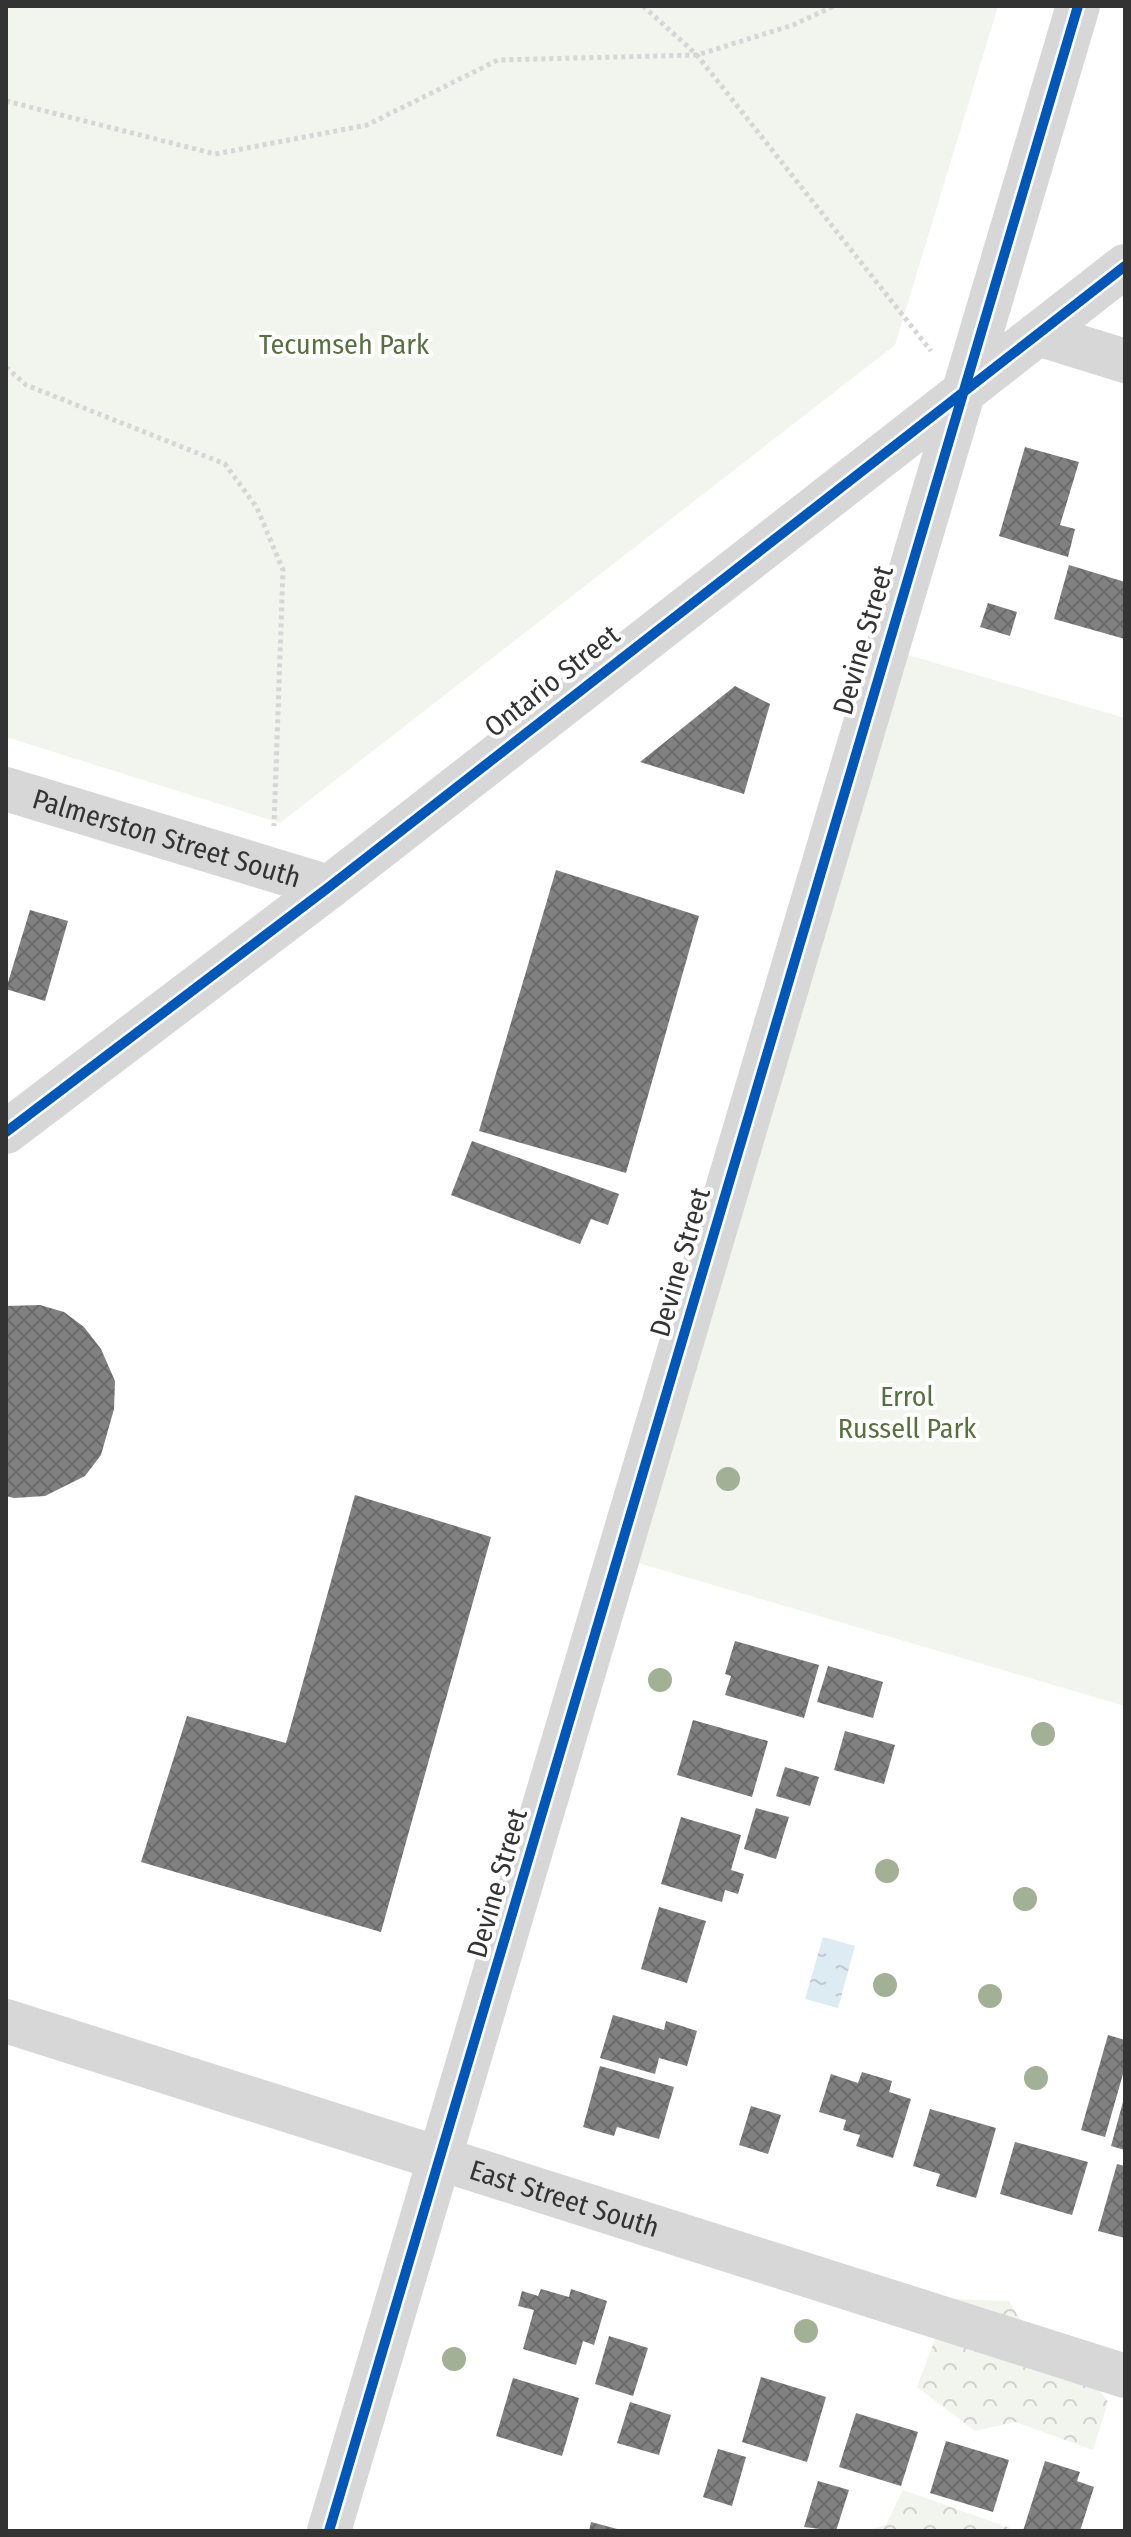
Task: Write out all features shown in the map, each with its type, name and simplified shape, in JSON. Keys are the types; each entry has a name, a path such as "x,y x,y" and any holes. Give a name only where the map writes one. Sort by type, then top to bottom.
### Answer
{"street":[{"name":"Devine Street","path":"329,2531 1078,6"},
{"name":"Ontario Street","path":"6,1132 329,887 962,390 1125,266"},
{"path":"1038,334 1125,361"},
{"name":"Palmerston Street South","path":"6,789 329,887"},
{"name":"East Street South","path":"6,2021 1125,2376"}],"path":[{"path":"643,6 697,55 962,390"},
{"path":"6,101 215,154 367,125 498,60 697,55 793,25 834,6"},
{"path":"6,367 26,385 225,464 257,508 283,570 274,829"}],"green space":[{"name":"Tecumseh Park","path":"6,6 998,6 895,345 280,823 6,737"},
{"name":"Errol Russell Park","path":"901,653 1125,718 1125,1706 635,1562"},
{"path":"950,2299 1009,2301 1030,2336 1073,2353 1108,2402 1093,2450 1015,2422 975,2431 917,2387"},
{"path":"903,2490 1010,2528 1010,2531 864,2531 886,2525"}],"water":[{"path":"823,1937 855,1946 838,2008 805,1999"}],"building":[{"path":"1025,447 1079,462 1060,525 1075,529 1068,557 999,536"},
{"path":"1069,565 1125,582 1125,639 1054,619"},
{"path":"988,603 1017,612 1010,636 980,627"},
{"path":"735,686 770,704 744,794 640,762"},
{"path":"556,870 699,916 626,1173 479,1131"},
{"path":"30,910 68,921 45,1001 6,989"},
{"path":"472,1141 619,1194 608,1225 591,1219 580,1244 451,1195"},
{"path":"40,1305 64,1312 84,1327 101,1349 115,1381 114,1409 101,1455 85,1476 45,1496 14,1498 6,1496 6,1306"},
{"path":"355,1495 491,1537 381,1932 141,1862 187,1716 286,1743"},
{"path":"735,1641 819,1665 804,1718 725,1695 731,1676 725,1674"},
{"path":"828,1666 883,1682 873,1718 817,1702"},
{"path":"693,1720 768,1741 752,1797 677,1775"},
{"path":"845,1731 895,1745 884,1784 834,1770"},
{"path":"785,1767 819,1777 810,1806 776,1796"},
{"path":"756,1808 789,1817 776,1859 744,1849"},
{"path":"681,1817 741,1835 731,1870 744,1874 738,1894 725,1890 722,1902 661,1884"},
{"path":"659,1907 706,1921 687,1983 641,1969"},
{"path":"613,2015 664,2030 666,2021 697,2031 687,2066 659,2058 655,2074 600,2058"},
{"path":"1108,2035 1125,2040 1125,2067 1105,2137 1081,2130"},
{"path":"600,2066 674,2087 659,2139 617,2127 614,2136 583,2127"},
{"path":"862,2072 892,2081 889,2092 911,2099 893,2158 856,2146 860,2135 843,2130 846,2120 819,2112 831,2074 858,2083"},
{"path":"1125,2098 1125,2150 1111,2146"},
{"path":"751,2106 781,2115 768,2154 739,2145"},
{"path":"930,2109 996,2128 976,2198 936,2186 940,2174 913,2166"},
{"path":"1015,2142 1088,2162 1072,2215 1000,2194"},
{"path":"1117,2164 1125,2166 1125,2238 1098,2231"},
{"path":"541,2289 569,2297 571,2289 607,2301 594,2345 583,2341 576,2365 523,2349 534,2310 518,2306 522,2291 538,2296"},
{"path":"609,2336 648,2348 633,2396 595,2384"},
{"path":"761,2377 826,2397 807,2462 742,2442"},
{"path":"513,2378 579,2398 562,2456 496,2436"},
{"path":"630,2402 671,2415 659,2455 617,2443"},
{"path":"856,2413 918,2432 901,2486 839,2467"},
{"path":"946,2441 1009,2460 993,2512 930,2493"},
{"path":"718,2449 746,2457 732,2506 703,2497"},
{"path":"1045,2461 1080,2472 1077,2481 1094,2487 1080,2531 1023,2531"},
{"path":"818,2481 849,2490 836,2531 804,2527"},
{"path":"591,2522 621,2530 621,2531 589,2531"}],"cycle path":[{"path":"329,2531 1078,6"},
{"path":"6,1132 329,887 1125,266"}]}
